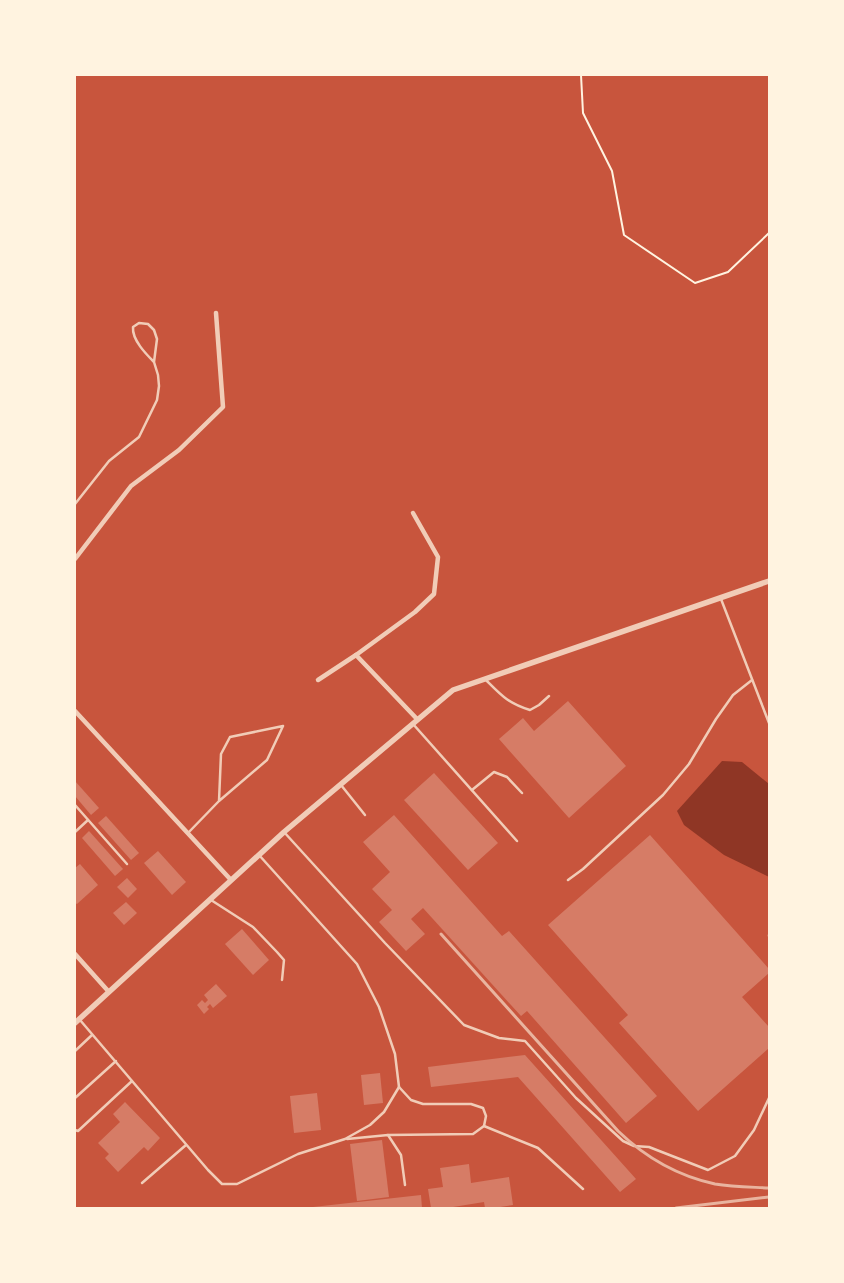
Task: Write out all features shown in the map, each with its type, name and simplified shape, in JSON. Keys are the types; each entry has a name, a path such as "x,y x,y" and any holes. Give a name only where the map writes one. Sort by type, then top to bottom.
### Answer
{"street":[{"path":"75,559 131,486 179,450 223,407 216,313"},
{"path":"318,680 415,612 434,594 438,557 413,513"},
{"path":"77,1021 284,832 453,690 769,581"},
{"path":"356,654 414,721"},
{"path":"75,711 232,880"},
{"path":"75,954 109,992"}],"lane":[{"path":"75,504 109,461 139,437 157,400 158,381 154,362 157,338 154,330 148,324 140,323 133,328 133,332 139,344 154,362"},
{"path":"720,598 769,724"},
{"path":"485,679 504,699 530,710 549,696"},
{"path":"568,880 663,795 689,764 733,695 752,680"},
{"path":"414,721 517,841"},
{"path":"188,833 219,801 267,760 283,726 230,737 221,754 219,801"},
{"path":"472,790 494,772 507,777 522,793"},
{"path":"341,785 365,815"},
{"path":"75,805 126,864"},
{"path":"75,832 88,820"},
{"path":"284,832 385,943 464,1025 499,1038 525,1041 576,1098 623,1141 634,1146 649,1147 708,1170 735,1156 754,1130 769,1098"},
{"path":"259,855 356,964 379,1007 395,1054 399,1087 410,1100 423,1104 471,1104 482,1108 486,1116 484,1126 473,1134 388,1135 345,1139"},
{"path":"210,900 253,927 277,952 284,960 282,980"},
{"path":"77,1021 93,1035 222,1184 237,1184 298,1154 345,1139 370,1125 384,1112 399,1087"},
{"path":"75,1050 93,1035"},
{"path":"75,1098 116,1061"},
{"path":"75,1130 78,1130 132,1081"},
{"path":"484,1126 538,1148 583,1190"},
{"path":"388,1135 401,1155 405,1185"},
{"path":"142,1183 186,1144"}],"path":[{"path":"582,75 583,113 612,171 624,235 695,283 728,272 769,234"}],"shaded area":[{"path":"722,761 742,762 769,784 769,877 724,855 684,825 677,811"}],"building":[{"path":"568,701 626,766 569,818 499,739 523,718 534,731"},
{"path":"434,773 498,843 468,870 404,800"},
{"path":"75,781 99,808 91,815 75,796"},
{"path":"394,815 502,936 509,931 657,1096 626,1123 527,1011 521,1016 423,908 411,919 425,934 406,951 379,922 392,910 372,889 390,872 363,842"},
{"path":"106,816 139,853 131,860 98,823"},
{"path":"89,831 123,869 115,876 82,838"},
{"path":"650,835 769,969 769,973 742,997 769,1027 769,1048 698,1111 619,1023 628,1015 548,925"},
{"path":"158,851 186,882 172,895 144,863"},
{"path":"80,864 98,885 77,904 75,903 75,868"},
{"path":"127,878 137,889 128,898 117,887"},
{"path":"126,902 137,913 124,925 113,913"},
{"path":"242,929 269,960 253,975 225,944"},
{"path":"216,984 227,996 213,1008 210,1004 207,1007 209,1009 204,1014 197,1005 202,1000 205,1003 208,1000 204,995"},
{"path":"525,1055 636,1179 620,1192 518,1077 431,1087 428,1067"},
{"path":"380,1073 383,1103 364,1105 361,1075"},
{"path":"317,1093 321,1130 294,1133 290,1096"},
{"path":"125,1102 160,1138 148,1151 144,1147 118,1172 105,1158 109,1154 98,1143 120,1122 113,1114"},
{"path":"382,1140 389,1197 357,1201 350,1144"},
{"path":"469,1164 471,1183 509,1177 513,1205 485,1208 484,1202 447,1208 431,1208 428,1189 443,1187 440,1168"},
{"path":"421,1195 422,1208 313,1208 313,1207"}],"railway":[{"path":"441,934 618,1131 639,1149 675,1171 701,1180 728,1186 769,1188"},
{"path":"676,1208 769,1197"}]}
